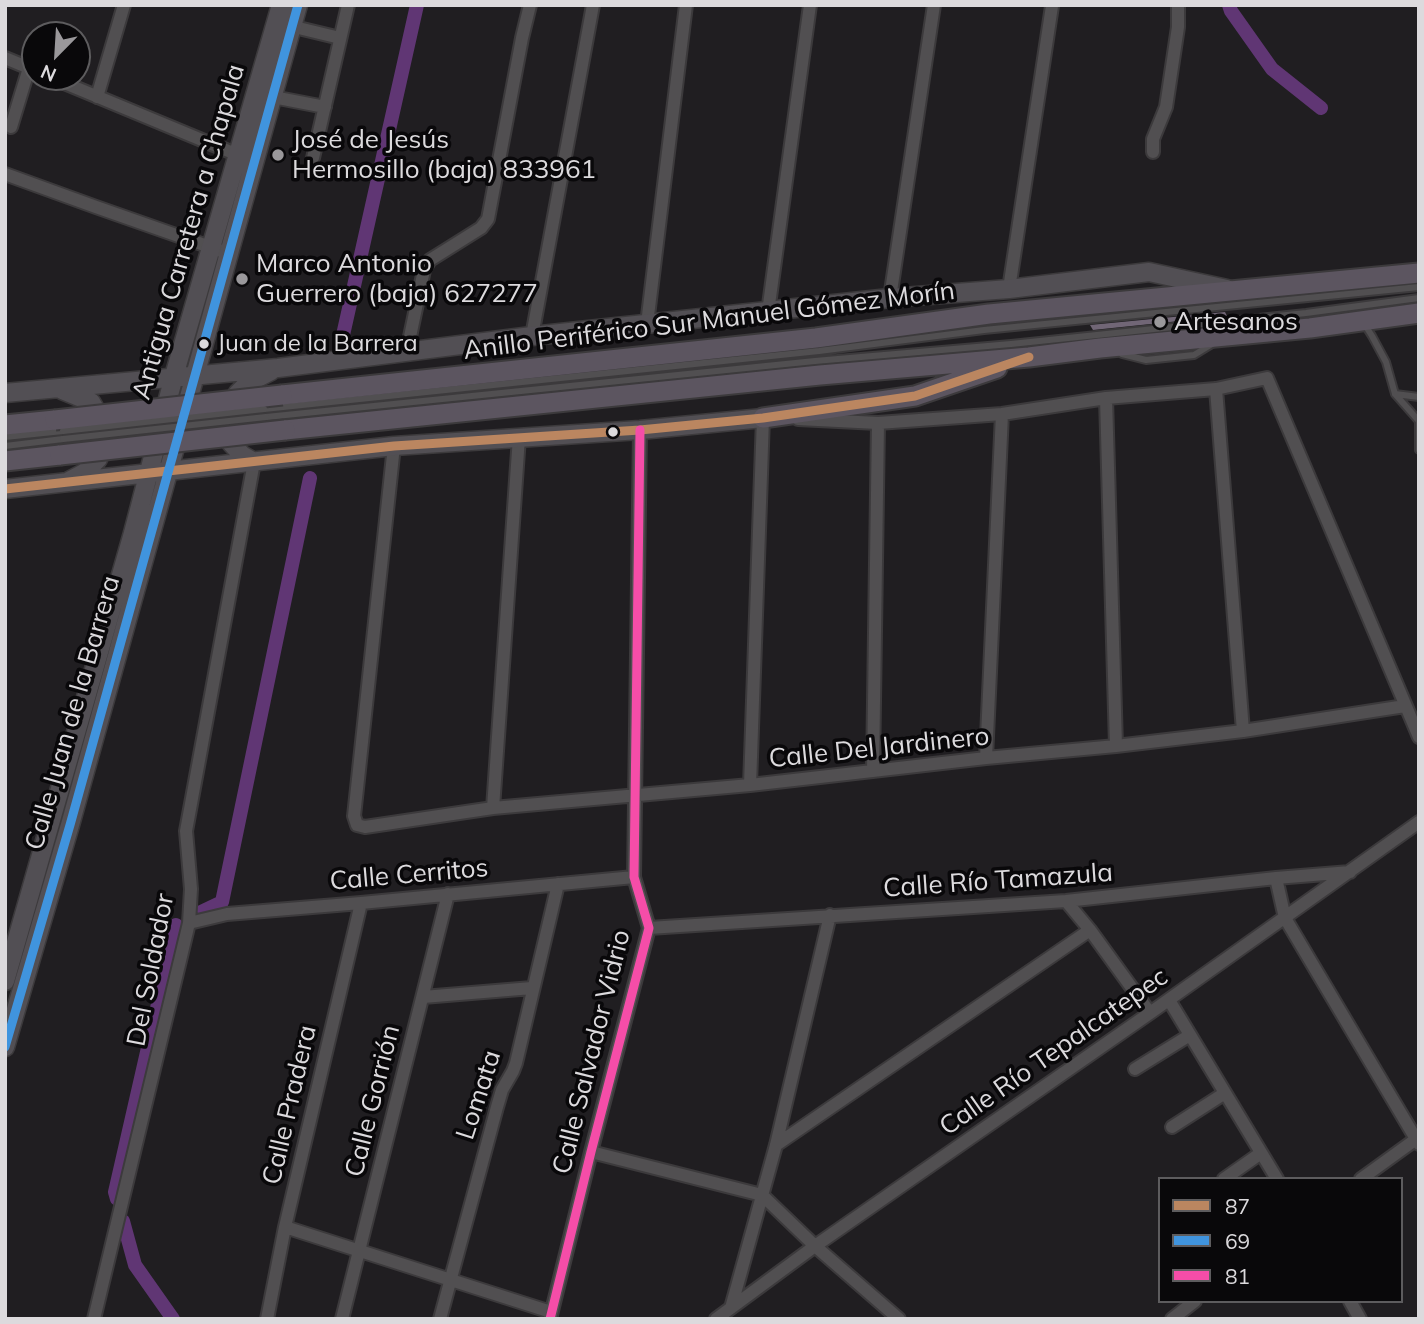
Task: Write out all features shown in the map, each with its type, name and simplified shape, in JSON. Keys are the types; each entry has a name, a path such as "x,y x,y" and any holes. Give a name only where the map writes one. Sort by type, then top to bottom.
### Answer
{"highway":[{"name":"Anillo Periférico Sur Manuel Gómez Morín","path":"5,425 59,426 282,395 816,338 989,314 1298,291 1419,273"},
{"path":"5,461 62,447 285,430 820,375 1029,357 1308,320 1362,321 1419,313"},
{"path":"763,418 915,396 1029,357"}],"main road":[{"name":"Antigua Carretera a Chapala","path":"148,474 238,155 283,18 298,5"},
{"name":"Antigua Carretera a Chapala","path":"167,473 273,97 283,18"},
{"path":"5,393 278,368 532,336 890,298 1009,289 1149,272 1231,297"},
{"path":"254,462 242,455 231,443 229,410 238,393 248,383 278,368"},
{"path":"57,388 91,402 102,421 105,438 98,459 84,473 66,482"},
{"path":"5,489 394,446 640,430 763,418"},
{"name":"Calle Juan de la Barrera","path":"7,1037 70,825 167,473"},
{"name":"Calle Juan de la Barrera","path":"5,981 148,474"},
{"path":"51,820 70,825"},
{"path":"22,923 40,928"}],"street":[{"path":"97,97 124,5"},
{"path":"313,158 348,5"},
{"path":"407,351 424,270 430,260 481,228 488,219 530,5"},
{"path":"532,336 593,5"},
{"path":"647,324 686,5"},
{"path":"768,312 810,5"},
{"path":"890,298 934,5"},
{"path":"1009,289 1051,5"},
{"path":"1153,152 1153,139 1166,107 1178,26 1178,5"},
{"path":"283,18 340,38"},
{"path":"11,127 24,91"},
{"path":"83,91 238,155"},
{"path":"273,97 325,107"},
{"path":"5,173 230,254"},
{"path":"750,785 763,418 878,423 1002,414 1106,398 1216,389 1267,378 1419,737"},
{"path":"1216,389 1243,732"},
{"path":"1106,398 1116,746"},
{"path":"986,758 1002,414"},
{"path":"873,772 878,423"},
{"name":"Calle Salvador Vidrio","path":"550,1316 649,928 634,877 640,430"},
{"path":"494,808 519,437"},
{"name":"Calle Del Jardinero","path":"394,446 354,816 357,825 365,827 494,808 750,785 1243,732 1405,706"},
{"name":"Del Soldador","path":"94,1319 189,923 191,889 186,831 254,462"},
{"name":"Calle Río Tepalcatepec","path":"716,1319 815,1246 1419,822"},
{"name":"Calle Río Tamazula","path":"649,928 1066,901 1350,872"},
{"name":"Calle Cerritos","path":"189,923 227,914 634,877"},
{"path":"1276,878 1285,918 1418,1140 1364,1177"},
{"name":"Lomata","path":"440,1319 502,1090 516,1063 558,884"},
{"name":"Calle Gorrión","path":"342,1319 448,894"},
{"path":"1066,901 1150,1013"},
{"name":"Calle Pradera","path":"267,1319 285,1227 361,903"},
{"path":"732,1308 776,1145 830,915"},
{"path":"776,1145 1090,930"},
{"path":"423,997 532,988"},
{"path":"1169,1000 1276,1177"},
{"path":"1135,1069 1190,1035"},
{"path":"1172,1128 1225,1093"},
{"path":"591,1152 762,1195 815,1246 899,1319"},
{"path":"1227,1177 1261,1153"},
{"path":"285,1227 450,1279 550,1316"},
{"path":"1172,1319 1192,1303"},
{"path":"1351,1303 1360,1319"}],"lane":[{"path":"1298,291 1419,287"},
{"path":"5,446 62,447 265,413 805,353 1231,297"},
{"path":"1308,320 1419,298"},
{"path":"1362,321 1386,362 1395,394 1418,419 1419,450"},
{"path":"5,437 59,426 265,413 1011,344 1237,329"},
{"path":"1395,394 1419,397"}],"building":[{"path":"1225,312 1227,316 1093,330 1090,325"}],"waterway":[{"path":"343,335 417,5"},
{"path":"1229,5 1272,69 1321,108"},
{"path":"201,912 222,902 310,478"},
{"path":"117,1199 115,1192 176,925"},
{"path":"123,1221 135,1265 173,1319"}],"transit line":[{"name":"69","path":"5,1047 70,825 298,5"},
{"name":"87","path":"5,489 394,446 640,430 763,418 915,396 1029,357"},
{"name":"81","path":"550,1319 649,928 634,877 640,430"}],"place":[{"name":"José de Jesús Hermosillo (baja) 833961","path":"278,155"},
{"name":"Marco Antonio Guerrero (baja) 627277","path":"242,279"},
{"name":"Artesanos","path":"1160,322"},
{"name":"Juan de la Barrera","path":"204,344"}]}
